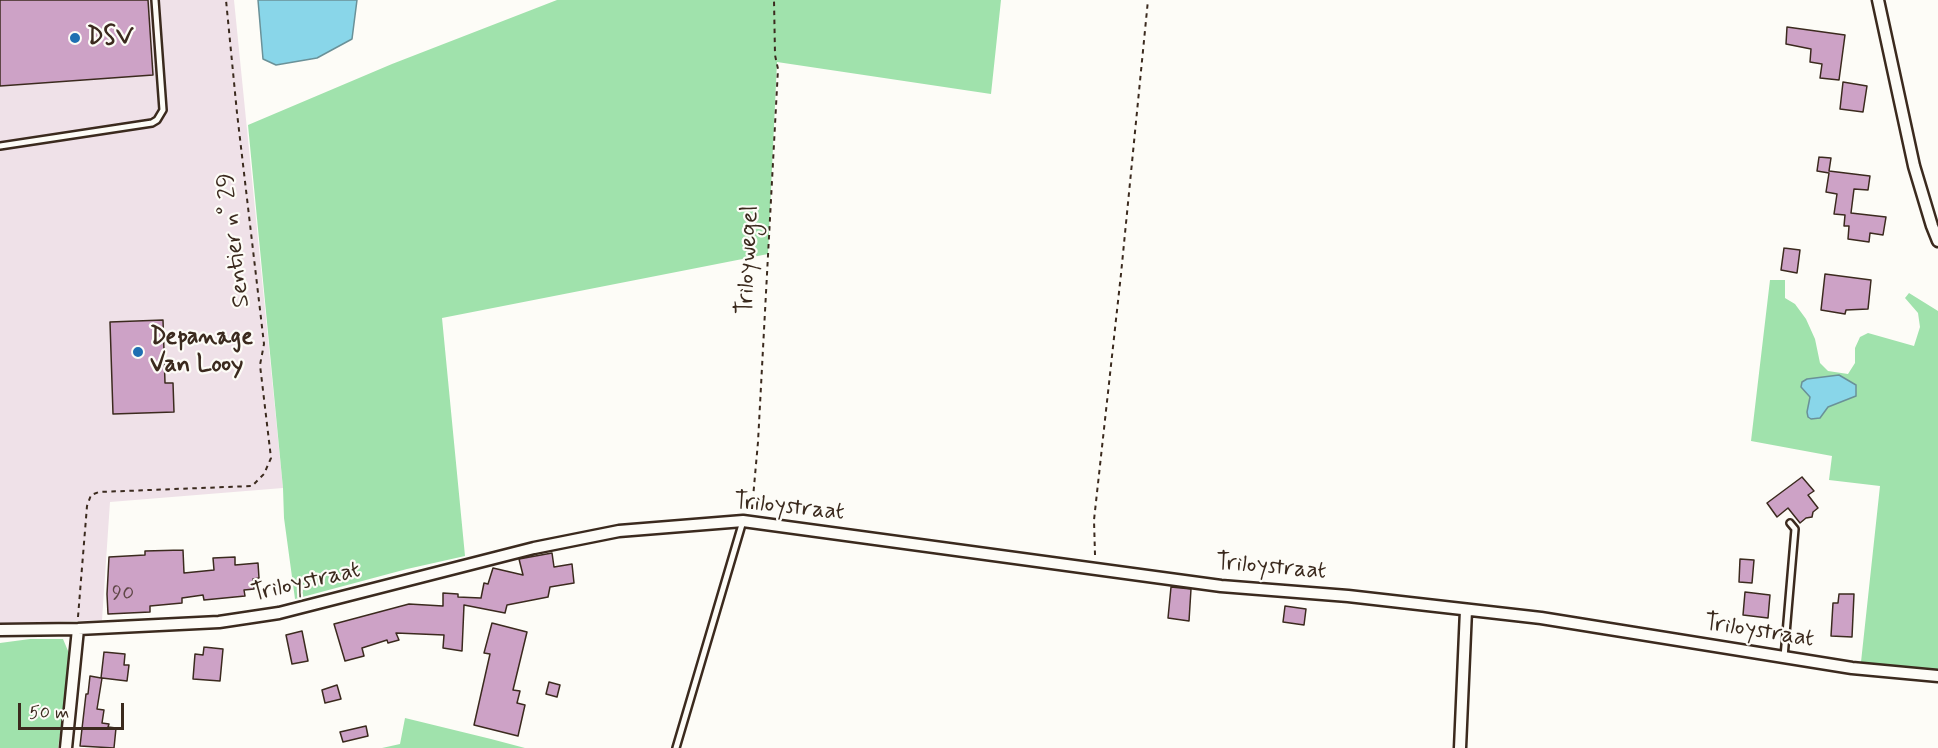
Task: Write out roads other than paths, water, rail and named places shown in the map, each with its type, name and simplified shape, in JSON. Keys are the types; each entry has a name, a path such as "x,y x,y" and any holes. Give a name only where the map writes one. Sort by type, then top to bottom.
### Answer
{"street":[{"path":"1878,0 1914,166 1938,241"},
{"name":"Triloystraat","path":"0,630 78,629 219,622 279,613 534,548 608,533 747,521 1221,586 1348,596 1541,618 1863,669 1938,676"},
{"path":"1460,748 1466,610"},
{"path":"66,748 78,629"}],"lane":[{"path":"0,146 152,123 157,120 163,110 155,0"},
{"path":"676,748 747,521"},
{"path":"1784,657 1795,529 1790,523"}],"water":[{"path":"258,0 357,0 352,39 317,58 276,65 263,59"},
{"path":"1839,375 1856,385 1856,396 1828,407 1820,418 1808,417 1810,397 1801,387 1802,382 1807,379"}],"place":[{"name":"DSV","path":"75,38"},
{"name":"Depanage Van Looy","path":"138,352"}]}
